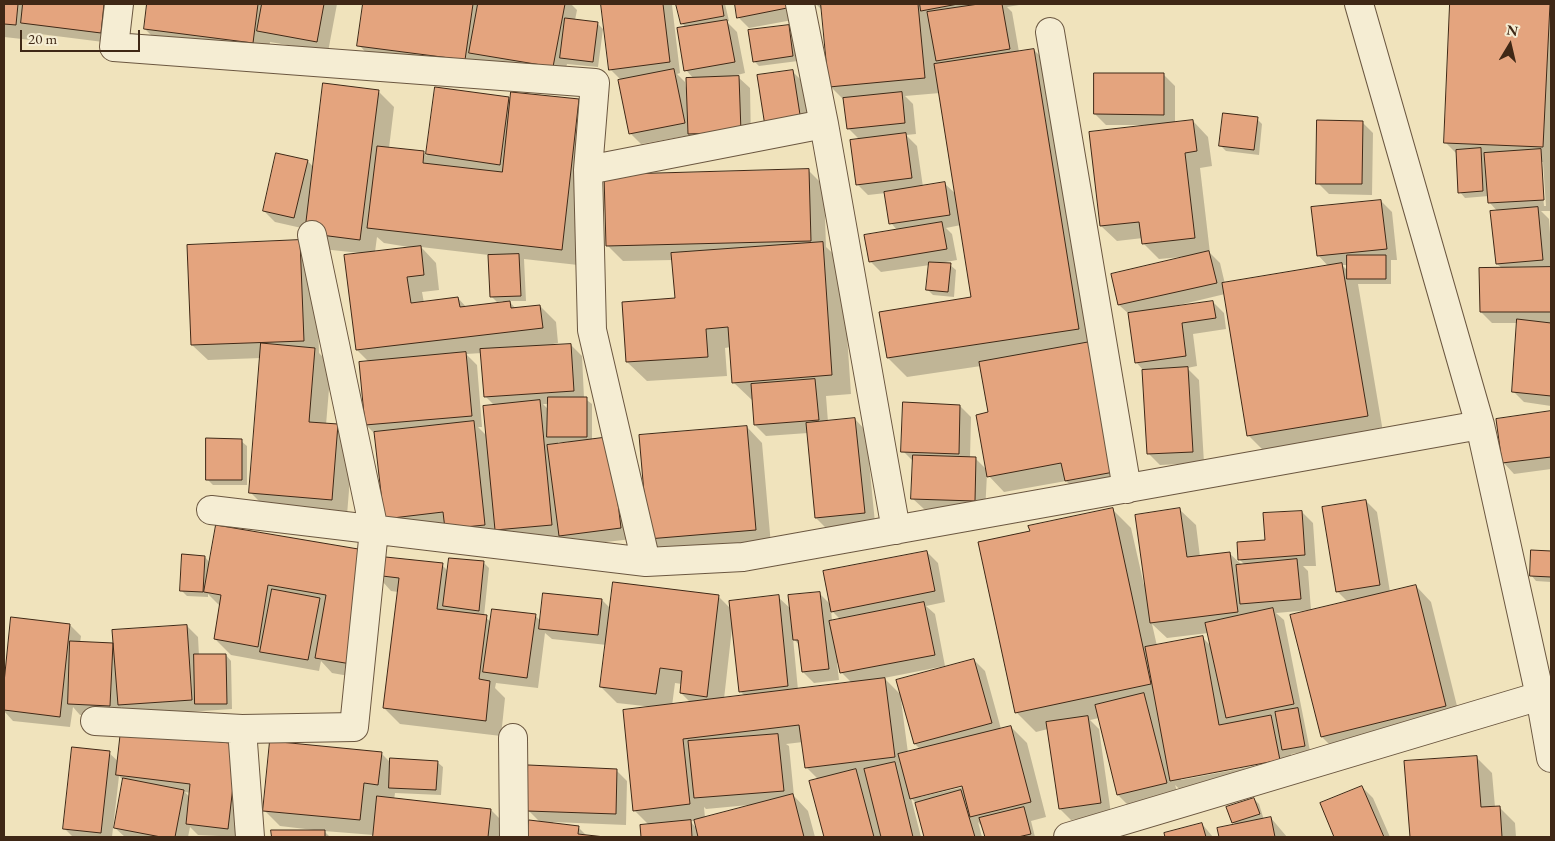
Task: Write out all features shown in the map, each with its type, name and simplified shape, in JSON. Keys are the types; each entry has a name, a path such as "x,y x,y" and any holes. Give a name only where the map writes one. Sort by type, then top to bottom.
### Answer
{"street":[{"path":"119,4 114,47 595,83 588,170 592,330 646,562"},
{"path":"800,4 824,124 896,530"},
{"path":"1359,4 1480,425 1540,696 1551,758"},
{"path":"1050,32 1127,488"},
{"path":"588,170 824,124"},
{"path":"95,721 242,729 354,727 374,530 312,235"},
{"path":"211,510 646,562 743,557 1480,425"},
{"path":"1068,837 1540,696"},
{"path":"242,729 250,837"},
{"path":"513,738 514,837"}],"building":[{"path":"4,4 18,4 16,25 4,24"},
{"path":"23,4 104,4 101,33 21,23"},
{"path":"147,4 258,4 253,43 144,29"},
{"path":"262,4 324,4 317,42 257,31"},
{"path":"363,4 473,4 465,60 357,46"},
{"path":"478,4 565,4 553,67 469,53"},
{"path":"601,4 663,4 670,62 609,70"},
{"path":"676,4 722,4 724,16 681,24"},
{"path":"735,4 787,4 787,8 737,18"},
{"path":"821,4 918,4 925,78 829,87"},
{"path":"920,4 958,4 921,11"},
{"path":"979,4 1002,4 1010,49 936,61 927,12"},
{"path":"1450,4 1550,4 1543,147 1444,143"},
{"path":"565,18 598,22 593,62 560,58"},
{"path":"727,20 735,62 684,71 677,28"},
{"path":"789,25 793,56 753,62 748,30"},
{"path":"1034,49 1079,329 887,358 879,312 971,297 934,64"},
{"path":"674,69 685,123 629,134 618,80"},
{"path":"793,70 801,121 765,126 757,75"},
{"path":"1094,73 1164,73 1164,115 1094,114"},
{"path":"739,76 741,132 688,134 686,78"},
{"path":"323,83 379,90 360,240 305,233"},
{"path":"435,87 509,97 500,165 426,154"},
{"path":"511,92 579,99 562,250 367,228 377,146 424,151 423,163 502,172"},
{"path":"902,92 905,123 847,129 843,98"},
{"path":"1223,113 1258,117 1254,150 1219,146"},
{"path":"1193,120 1197,151 1185,153 1195,238 1142,244 1139,222 1100,226 1089,132"},
{"path":"1317,120 1363,121 1362,184 1316,184"},
{"path":"906,133 912,178 856,185 850,140"},
{"path":"1481,148 1483,191 1458,193 1456,150"},
{"path":"1541,149 1544,200 1488,203 1484,153"},
{"path":"276,153 308,160 294,218 263,211"},
{"path":"809,169 811,241 606,246 604,175"},
{"path":"945,182 950,215 889,224 884,192"},
{"path":"1381,200 1387,249 1317,256 1311,207"},
{"path":"1538,207 1543,260 1496,264 1490,211"},
{"path":"942,222 947,249 869,262 864,235"},
{"path":"300,240 304,341 191,345 187,245"},
{"path":"823,242 832,375 732,383 728,327 706,329 708,357 626,362 622,302 675,298 671,253"},
{"path":"421,246 424,275 407,277 411,303 458,297 460,307 510,301 511,308 540,305 543,328 356,350 344,255"},
{"path":"1209,251 1217,283 1118,305 1111,274"},
{"path":"519,254 521,296 490,297 488,255"},
{"path":"1347,255 1386,255 1386,279 1347,279"},
{"path":"929,262 951,263 948,292 926,290"},
{"path":"1342,263 1368,416 1247,436 1222,283"},
{"path":"1551,267 1551,312 1480,312 1479,268"},
{"path":"1213,301 1216,318 1182,323 1186,356 1135,363 1128,313"},
{"path":"1517,319 1551,323 1551,396 1512,392"},
{"path":"1090,342 1114,472 1065,481 1061,463 987,477 976,415 988,412 979,362"},
{"path":"261,343 315,348 309,422 338,424 332,500 249,493"},
{"path":"571,344 574,391 484,397 480,349"},
{"path":"466,352 472,416 365,425 359,362"},
{"path":"1188,367 1193,452 1147,454 1142,370"},
{"path":"815,379 819,420 754,425 751,384"},
{"path":"548,397 587,397 587,437 547,437"},
{"path":"540,400 552,525 495,530 483,406"},
{"path":"903,402 960,405 959,454 901,452"},
{"path":"1551,411 1551,457 1502,463 1496,419"},
{"path":"855,418 865,513 815,518 806,423"},
{"path":"474,421 485,525 445,529 443,512 384,519 374,432"},
{"path":"747,426 756,530 648,539 639,435"},
{"path":"610,437 621,528 559,536 547,445"},
{"path":"206,438 242,439 242,480 206,480"},
{"path":"913,455 976,457 975,501 911,499"},
{"path":"1366,500 1380,585 1336,592 1322,507"},
{"path":"1113,508 1151,684 1015,713 978,542 1030,531 1028,526"},
{"path":"1180,508 1187,557 1230,552 1238,612 1150,623 1135,515"},
{"path":"1302,511 1305,555 1238,560 1237,542 1265,540 1263,513"},
{"path":"216,525 370,551 351,664 315,658 326,595 268,585 258,647 214,639 221,595 204,592"},
{"path":"1531,550 1551,551 1551,577 1530,576"},
{"path":"927,551 935,591 831,612 823,571"},
{"path":"182,554 205,556 203,592 180,591"},
{"path":"376,556 443,563 437,609 487,615 479,679 490,681 486,721 383,708 399,578 374,575"},
{"path":"449,558 484,561 479,611 443,606"},
{"path":"1297,559 1301,599 1240,604 1236,565"},
{"path":"613,582 719,595 707,697 680,693 682,671 660,668 656,694 600,687"},
{"path":"1416,585 1446,706 1321,737 1290,615"},
{"path":"272,589 320,598 308,660 260,652"},
{"path":"820,592 829,669 802,672 798,640 793,640 788,595"},
{"path":"543,593 602,599 598,635 539,629"},
{"path":"779,595 788,686 739,692 729,601"},
{"path":"924,602 935,655 840,673 829,621"},
{"path":"1273,608 1294,704 1226,718 1205,623"},
{"path":"492,609 536,614 527,678 483,672"},
{"path":"11,617 70,624 60,717 4,710 4,683"},
{"path":"187,625 192,700 118,705 112,630"},
{"path":"1203,636 1219,725 1271,715 1280,760 1170,781 1145,647"},
{"path":"70,641 113,643 110,706 68,704"},
{"path":"194,654 226,654 227,704 195,704"},
{"path":"974,659 992,723 914,744 896,680"},
{"path":"885,678 895,757 805,768 799,725 683,739 690,804 633,811 623,710"},
{"path":"1144,693 1167,783 1117,795 1095,705"},
{"path":"1298,708 1305,746 1282,750 1275,712"},
{"path":"1088,716 1101,803 1059,809 1046,722"},
{"path":"1011,726 1031,802 970,817 962,786 910,799 898,754"},
{"path":"121,730 238,744 228,829 186,824 190,784 116,775"},
{"path":"778,734 784,791 694,798 688,741"},
{"path":"270,741 382,752 378,785 364,783 360,820 263,811"},
{"path":"72,747 110,751 101,833 63,829"},
{"path":"1477,756 1481,807 1500,806 1502,837 1410,837 1404,761"},
{"path":"390,758 438,761 436,790 389,788"},
{"path":"895,762 913,837 881,837 864,769"},
{"path":"528,765 617,769 616,814 527,811"},
{"path":"856,769 874,837 824,837 809,781"},
{"path":"123,778 184,790 175,837 161,837 114,828"},
{"path":"1362,786 1384,837 1334,837 1320,803"},
{"path":"961,790 975,837 924,837 915,803"},
{"path":"793,794 804,837 698,837 694,820"},
{"path":"377,796 491,809 488,837 373,837"},
{"path":"1254,798 1260,814 1232,823 1226,807"},
{"path":"1024,807 1031,834 1018,837 985,837 979,818"},
{"path":"1271,817 1275,837 1219,837 1217,828"},
{"path":"529,820 579,826 578,834 605,837 527,837"},
{"path":"691,820 692,837 641,837 640,825"},
{"path":"1202,823 1206,837 1165,837 1164,833"},
{"path":"271,830 325,830 325,837 272,837"}]}
